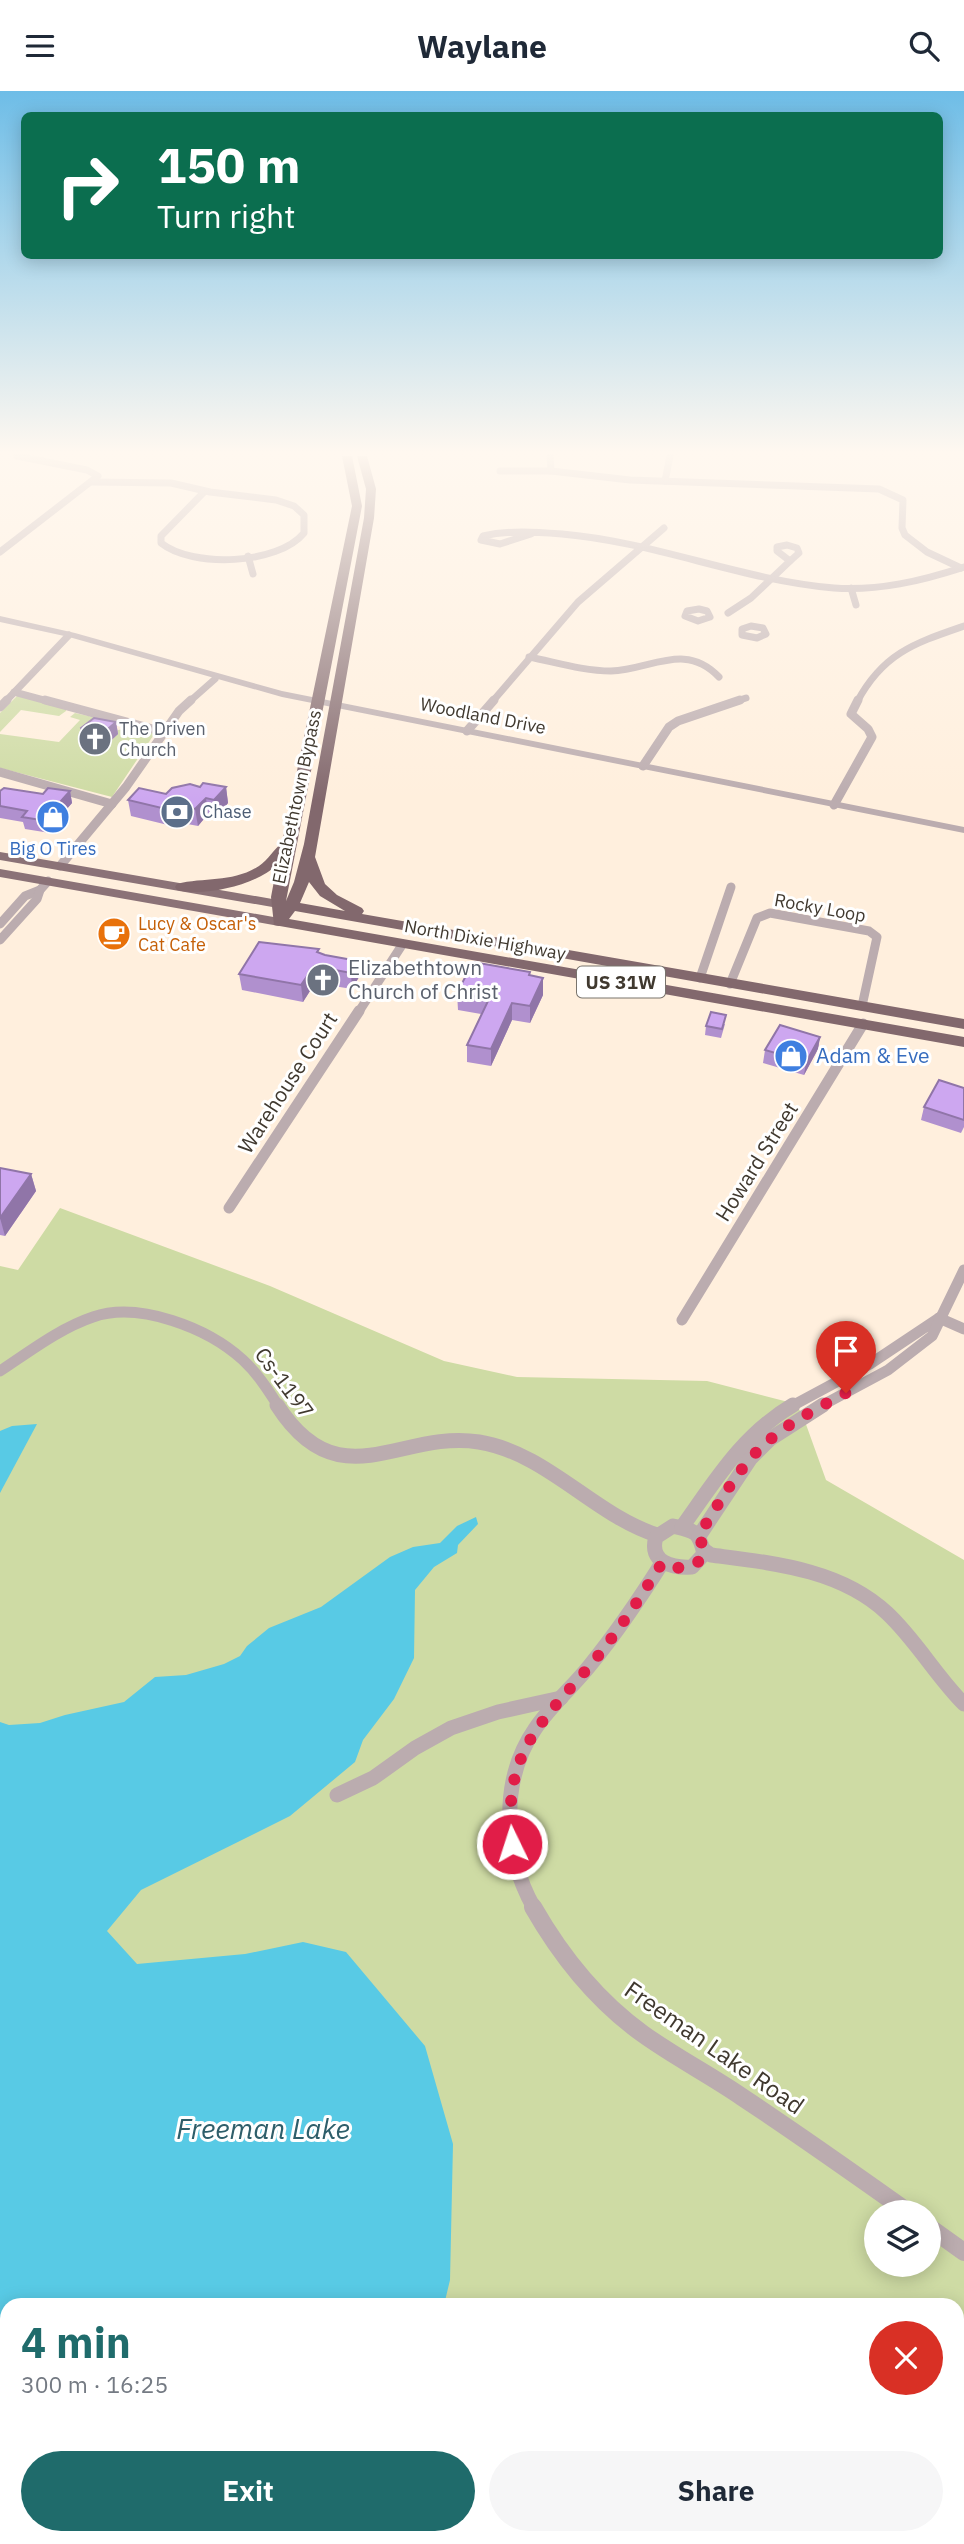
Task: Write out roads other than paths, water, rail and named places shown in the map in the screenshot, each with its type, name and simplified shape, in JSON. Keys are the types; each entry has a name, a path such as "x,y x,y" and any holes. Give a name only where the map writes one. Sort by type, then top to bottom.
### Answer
{"highway":[{"name":"Elizabethtown Bypass","path":"279,922 285,905 290,836 344,570"},
{"name":"Elizabethtown Bypass","path":"285,905 301,884 311,844 360,570"},
{"path":"179,887 232,882 260,873 278,860 290,836"},
{"name":"North Dixie Highway","path":"311,844 312,875 324,892 346,906 384,921 964,1024"},
{"name":"US 31W","path":"285,905 384,921"},
{"name":"North Dixie Highway","path":"279,922 964,1042"},
{"path":"355,937 390,935 514,954 524,954 538,948"},
{"path":"571,974 576,969 587,967 740,994 778,992"},
{"path":"701,996 787,1005 964,1035"}],"main road":[{"name":"US 31W","path":"0,856 285,905"},
{"path":"0,865 39,869 60,866"},
{"name":"North Dixie Highway","path":"0,873 44,886 279,922"},
{"path":"44,886 62,877 82,876 161,889 179,887"}],"street":[{"path":"467,731 578,602 616,570"},
{"path":"746,570 851,588 902,584 953,570"},
{"path":"728,614 751,598 781,570"},
{"path":"851,588 856,605"},
{"path":"710,614 728,614 747,627"},
{"name":"Woodland Drive","path":"0,619 69,635 215,678 282,694 964,830"},
{"path":"834,805 872,737 868,728 854,720 851,714 878,670 894,657 964,627"},
{"path":"0,707 69,635"},
{"path":"530,657 612,671 690,657 708,663 719,677"},
{"path":"60,866 111,804 179,711 215,678"},
{"path":"14,692 164,732"},
{"path":"643,766 669,727 678,721 746,698"},
{"path":"0,772 111,804"},
{"path":"0,924 25,896 44,886"},
{"path":"0,940 37,899 44,886"},
{"path":"699,978 731,887"},
{"name":"Rocky Loop","path":"730,984 757,918 767,913 793,917 869,931 877,937 862,1006"},
{"name":"Warehouse Court","path":"229,1208 401,945"},
{"name":"Howard Street","path":"682,1319 863,1024"},
{"path":"699,1535 750,1459 770,1439 803,1416 888,1370 932,1336 964,1270"},
{"name":"Cs-1197","path":"0,1371 90,1317 118,1310 140,1311 190,1329 240,1354 291,1427 311,1444 324,1450 340,1455 376,1457 448,1442 480,1441 513,1453 635,1528 657,1535"},
{"path":"939,1318 964,1329"},
{"path":"682,1527 756,1430 796,1404 887,1354 922,1327 939,1318"},
{"path":"682,1527 699,1535 704,1551 700,1561 692,1567 672,1568 662,1563 654,1550 657,1535 665,1529 682,1527"},
{"path":"704,1551 711,1555 820,1574 858,1591 888,1614 964,1704"},
{"name":"Freeman Lake Road","path":"662,1563 615,1635 535,1729 522,1753 512,1788 510,1825 516,1863 529,1899 569,1962 629,2024 745,2098 891,2200"},
{"path":"337,1795 373,1778 415,1748 451,1728 498,1712 562,1698"},
{"path":"941,2236 964,2252"}],"water":[{"path":"37,1424 0,1493 0,1431 12,1426"},
{"name":"Freeman Lake","path":"476,1517 478,1524 458,1545 457,1553 434,1567 415,1590 414,1658 394,1699 363,1740 355,1762 290,1816 141,1890 107,1931 137,1964 245,1954 303,1942 346,1952 425,2046 453,2144 450,2280 446,2298 0,2298 0,1722 9,1725 40,1723 124,1702 155,1677 186,1675 224,1664 240,1656 247,1646 269,1628 321,1607 390,1557 413,1547 440,1543 457,1526"}],"place":[{"name":"The Driven Church","path":"95,739"},
{"name":"Chase","path":"177,812"},
{"name":"Big O Tires","path":"53,817"},
{"name":"Lucy & Oscar's Cat Cafe","path":"114,934"},
{"name":"Elizabethtown Church of Christ","path":"323,980"},
{"name":"Adam & Eve","path":"791,1056"}]}
